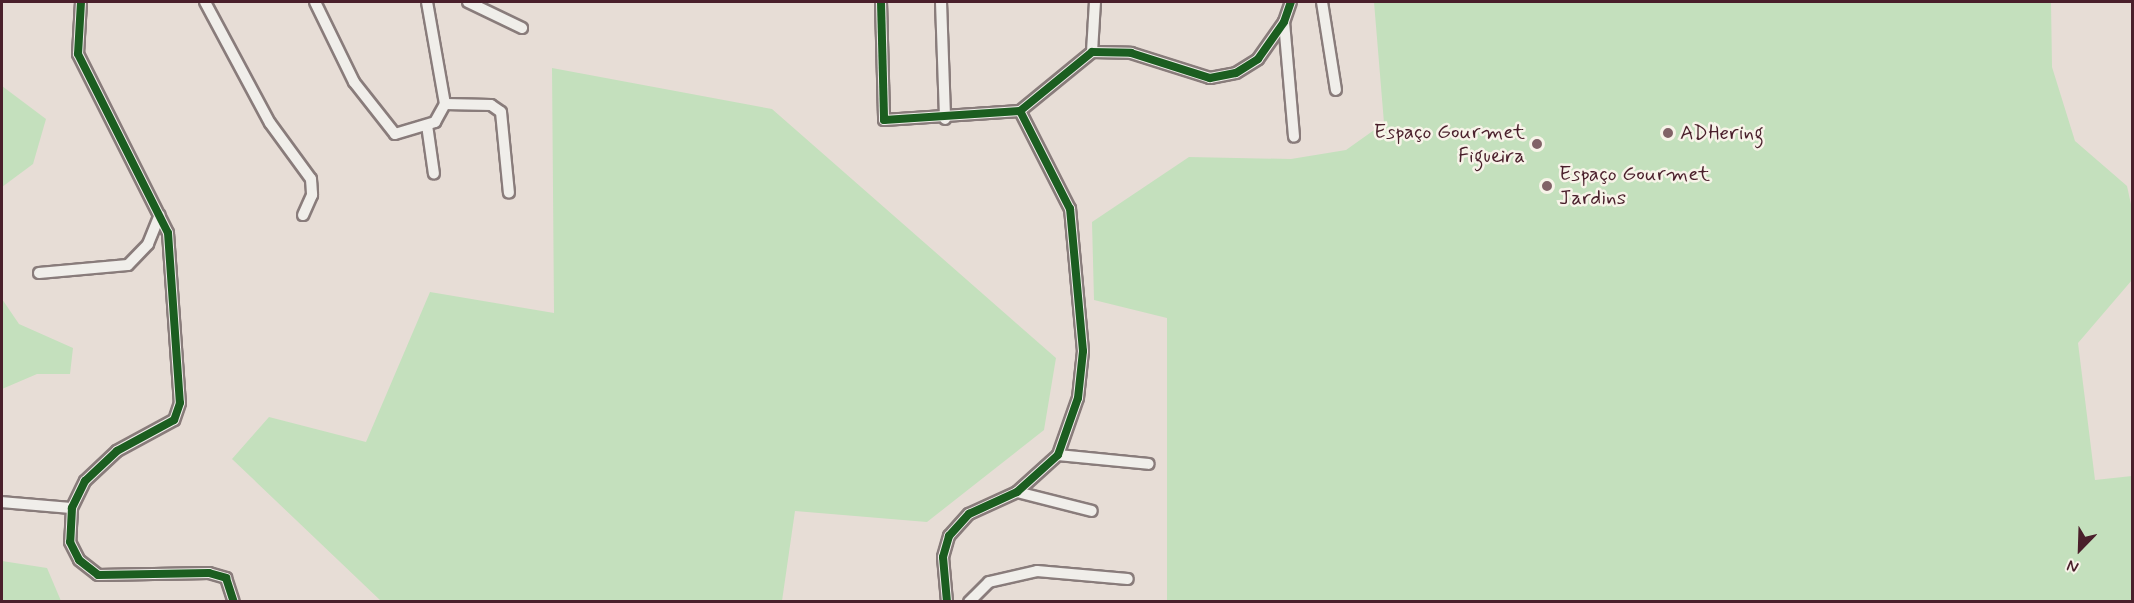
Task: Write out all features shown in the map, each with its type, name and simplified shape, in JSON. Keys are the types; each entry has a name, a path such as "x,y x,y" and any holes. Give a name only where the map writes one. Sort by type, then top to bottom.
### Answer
{"street":[{"path":"81,2 78,54 160,215 171,255 180,403 174,420 161,431 101,462 72,508 70,542 79,560 98,575 209,573 226,578 234,602"},
{"path":"205,2 270,123 311,179 303,215"},
{"path":"315,2 354,82 386,129 406,134 427,125 442,115 445,104 426,2"},
{"path":"468,2 522,28"},
{"path":"881,2 884,120 945,119 1020,111 1092,52 1131,52 1210,78 1236,73 1258,59 1284,22 1291,2"},
{"path":"941,2 945,119"},
{"path":"1092,52 1095,2"},
{"path":"1322,2 1336,90"},
{"path":"1284,22 1294,137"},
{"path":"445,104 491,105 501,112 509,193"},
{"path":"947,602 943,557 949,536 980,507 1017,492 1058,455 1078,398 1083,351 1075,234 1070,209 1020,111"},
{"path":"427,125 434,174"},
{"path":"39,273 128,265 148,244 160,215"},
{"path":"1058,455 1149,464"},
{"path":"1017,492 1092,511"},
{"path":"2,502 72,508"},
{"path":"969,602 989,582 1037,572 1128,579"}],"green space":[{"path":"1374,2 2051,2 2052,67 2075,141 2127,186 2132,209 2132,280 2078,343 2095,480 2132,476 2132,601 1167,601 1167,318 1094,300 1092,222 1189,157 1291,159 1346,150 1384,123"},
{"path":"552,68 772,109 1056,358 1044,430 927,522 795,511 782,601 381,601 232,459 269,417 366,442 430,292 554,313"},
{"path":"2,86 46,119 33,164 2,187"},
{"path":"2,299 19,324 73,348 70,374 37,374 2,389"},
{"path":"2,561 47,568 61,601 2,601"}],"cycle path":[{"path":"81,2 78,54 168,233 180,403 174,420 117,451 85,481 72,508 70,542 79,560 98,575 209,573 226,578 234,602"},
{"path":"881,2 884,120 1020,111 1092,52 1131,53 1210,78 1236,73 1258,59 1284,22 1291,2"},
{"path":"947,602 943,557 949,536 969,514 1017,492 1058,455 1078,398 1083,351 1070,209 1020,111"}],"place":[{"name":"ADHering","path":"1668,133"},
{"name":"Espaço Gourmet Figueira","path":"1537,144"},
{"name":"Espaço Gourmet Jardins","path":"1547,186"}]}
